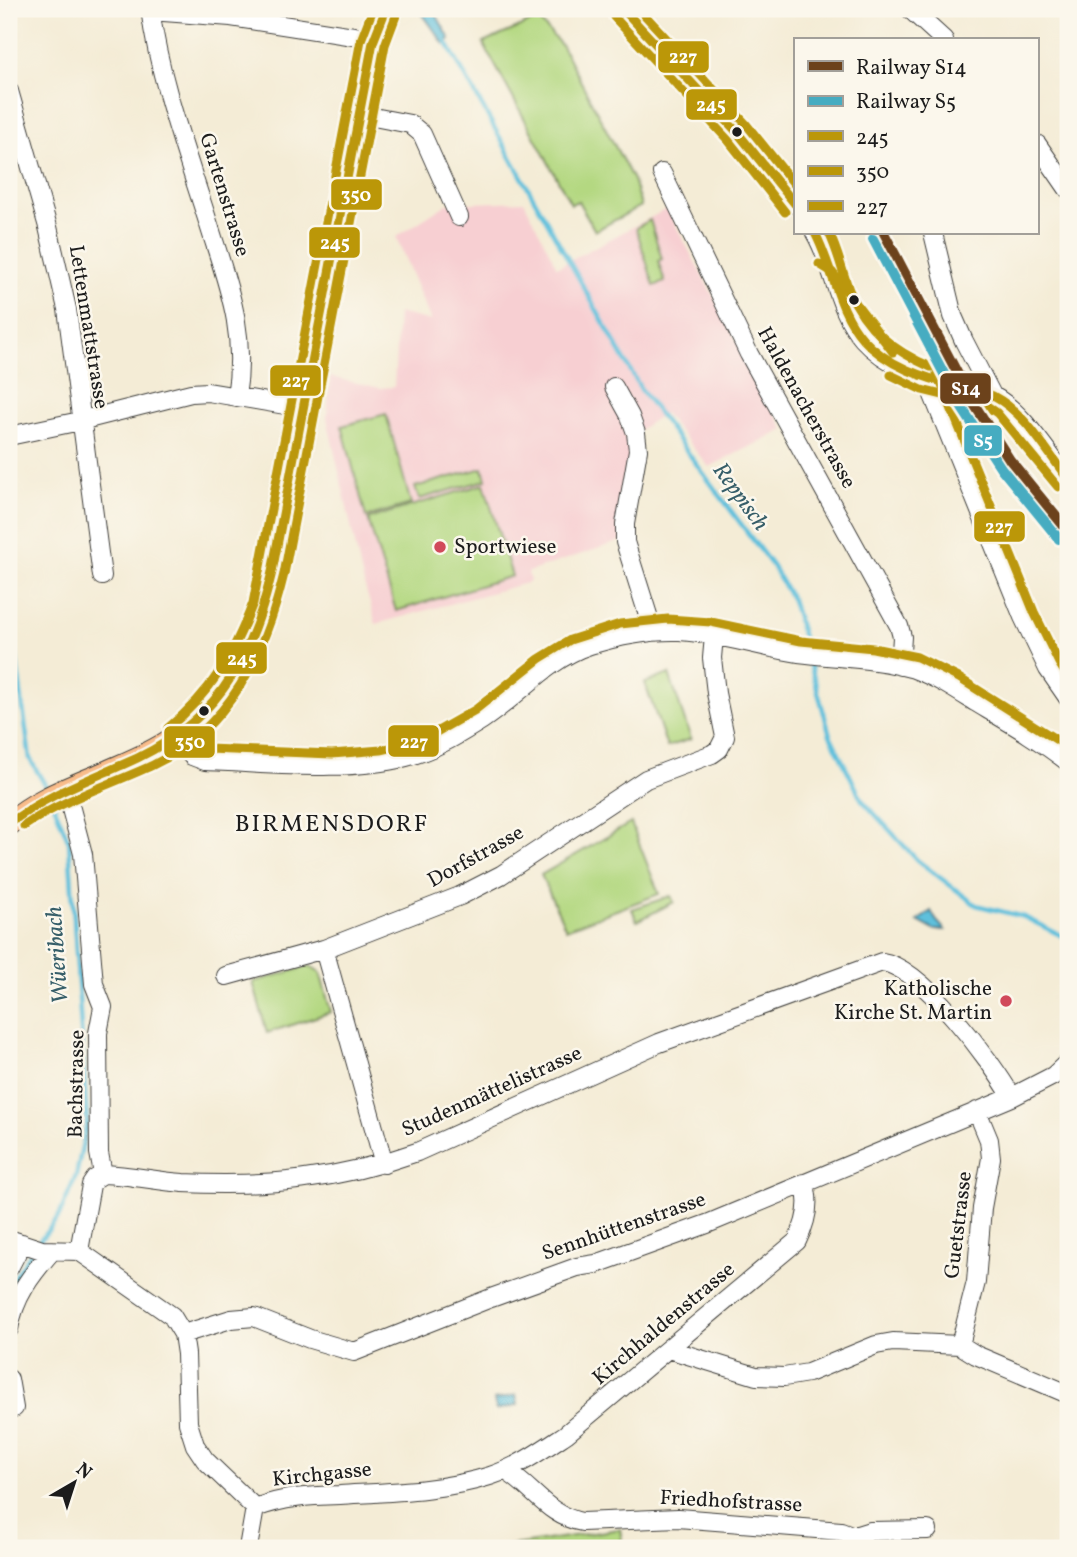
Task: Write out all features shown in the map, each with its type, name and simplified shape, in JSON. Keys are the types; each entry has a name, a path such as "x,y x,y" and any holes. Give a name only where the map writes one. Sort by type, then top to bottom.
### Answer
{"main road":[{"path":"12,816 145,755 176,737 224,692 253,641 270,583 373,41 386,9"}],"street":[{"path":"623,9 737,132 794,203"},
{"path":"911,9 942,38"},
{"path":"150,10 231,17 373,41"},
{"name":"Gartenstrasse","path":"150,10 162,69 235,310 241,360 236,397"},
{"name":"Lettenmattstrasse","path":"9,91 48,227 67,309 102,576"},
{"path":"358,114 410,124 422,134 459,217"},
{"path":"1038,145 1068,189"},
{"name":"Haldenacherstrasse","path":"662,173 749,354 899,626 902,637 900,666"},
{"path":"816,234 826,254 837,294 847,317 864,340 896,364 926,378 992,395"},
{"path":"933,234 953,316 992,395 1017,415 1068,479"},
{"path":"926,378 1023,617 1048,669 1068,698"},
{"path":"614,387 636,433 638,450 625,524 625,542 653,631"},
{"path":"9,436 187,393 208,392 303,408"},
{"path":"176,737 192,756 205,761 345,765 406,757 433,748 486,718 528,681 571,653 622,636 653,631 681,631 784,651 914,670 943,683 1037,739 1068,762"},
{"name":"Dorfstrasse","path":"226,976 324,949 460,896 501,875 627,790 666,771 712,754 719,749 725,737 712,657 714,636"},
{"name":"Bachstrasse","path":"53,796 83,854 94,984 103,1007 98,1034 99,1153 103,1174"},
{"path":"324,949 384,1164"},
{"name":"Studenmättelistrasse","path":"103,1174 181,1183 259,1184 333,1176 384,1164 417,1152 659,1043 882,961 901,969 941,1003 974,1041 1012,1097"},
{"name":"Sennhüttenstrasse","path":"183,1334 231,1319 254,1317 310,1339 354,1352 491,1298 696,1228 1012,1097 1053,1076 1068,1062"},
{"name":"Guetstrasse","path":"960,1345 976,1282 982,1208 991,1158 989,1140 978,1111"},
{"path":"79,1251 91,1185 103,1174"},
{"name":"Kirchhaldenstrasse","path":"506,1471 566,1434 797,1241 806,1213 808,1194 804,1183"},
{"path":"31,1246 79,1251 164,1309 178,1323 183,1334"},
{"path":"9,1268 31,1246"},
{"path":"9,1329 17,1297 34,1271 31,1246"},
{"name":"Kirchgasse","path":"183,1334 191,1437 205,1460 255,1508 288,1497 447,1485 506,1471"},
{"path":"668,1349 756,1376 783,1377 808,1373 876,1345 892,1342 960,1345 976,1356 1065,1394"},
{"path":"9,1379 14,1408"},
{"name":"Friedhofstrasse","path":"506,1471 529,1487 555,1514 582,1522 678,1518 841,1531 854,1536 870,1531 928,1530"},
{"path":"248,1548 255,1508"}],"shaded area":[{"path":"524,201 557,267 667,209 784,430 709,467 664,413 632,435 621,541 528,572 530,582 376,624 363,580 327,418 330,377 380,388 394,387 398,313 431,321 396,237 447,204"}],"green space":[{"path":"538,19 562,46 633,180 641,206 595,231 578,201 571,204 483,43"},
{"path":"650,220 662,259 658,261 665,282 654,286 636,228"},
{"path":"386,414 411,504 366,517 342,426"},
{"path":"483,468 486,480 419,499 415,487"},
{"name":"Sportwiese","path":"484,484 512,576 396,611 368,519"},
{"path":"669,674 691,739 667,747 645,683"},
{"path":"631,823 659,894 566,929 541,875"},
{"path":"671,896 674,902 637,921 632,909"},
{"path":"310,966 320,972 331,1012 267,1033 253,982"},
{"path":"620,1529 623,1548 495,1548"}],"water":[{"path":"419,9 433,9 450,39 444,44"},
{"path":"931,911 945,930 934,930 918,921"},
{"path":"516,1395 518,1405 496,1410 494,1400"}],"waterway":[{"name":"Reppisch","path":"444,38 642,391 773,567 792,600 806,648"},
{"name":"Wüeribach","path":"9,606 30,759 48,790"},
{"name":"Reppisch","path":"809,660 830,735 862,800 917,860 976,905 1024,917 1068,939"},
{"name":"Wüeribach","path":"38,1243 59,1216 76,1176 87,1122 69,842 54,805"},
{"name":"Wüeribach","path":"9,1291 31,1253"}],"rail line":[{"name":"S14","path":"885,234 972,401 1010,460 1068,531"},
{"name":"S5","path":"873,239 962,408 1001,468 1059,539"}],"transit line":[{"name":"227","path":"168,728 197,701 220,671 253,603 361,40 373,9"},
{"name":"245","path":"9,824 49,798 154,750 181,732 204,712 223,689 252,636 272,572 373,42 386,9"},
{"name":"245","path":"623,9 737,132 794,203"},
{"name":"227","path":"639,9 746,124 794,184"},
{"name":"350","path":"24,826 55,808 153,765 180,749 203,731 223,709 255,659 284,574 385,45 397,13"},
{"name":"350","path":"614,17 728,140 785,212"},
{"name":"245","path":"815,234 841,302 854,328 863,339 883,357 907,370 985,393 1005,403 1025,422 1068,479"},
{"name":"227","path":"829,234 849,290 863,316 893,346 931,367"},
{"name":"350","path":"819,264 832,272 893,352"},
{"name":"227","path":"937,373 1034,612 1068,677"},
{"name":"350","path":"891,375 922,390 987,406 997,413 1058,487"},
{"name":"227","path":"185,729 199,746 208,749 332,754 381,750 403,745 431,735 475,710 539,659 570,640 620,624 668,619 711,622 801,641 873,648 917,657 959,678 1068,747"}],"place":[{"name":"Sportwiese","path":"440,547"},
{"name":"Katholische Kirche St. Martin","path":"1006,1001"}],"district":[{"name":"BIRMENSDORF","path":"332,825"}]}
